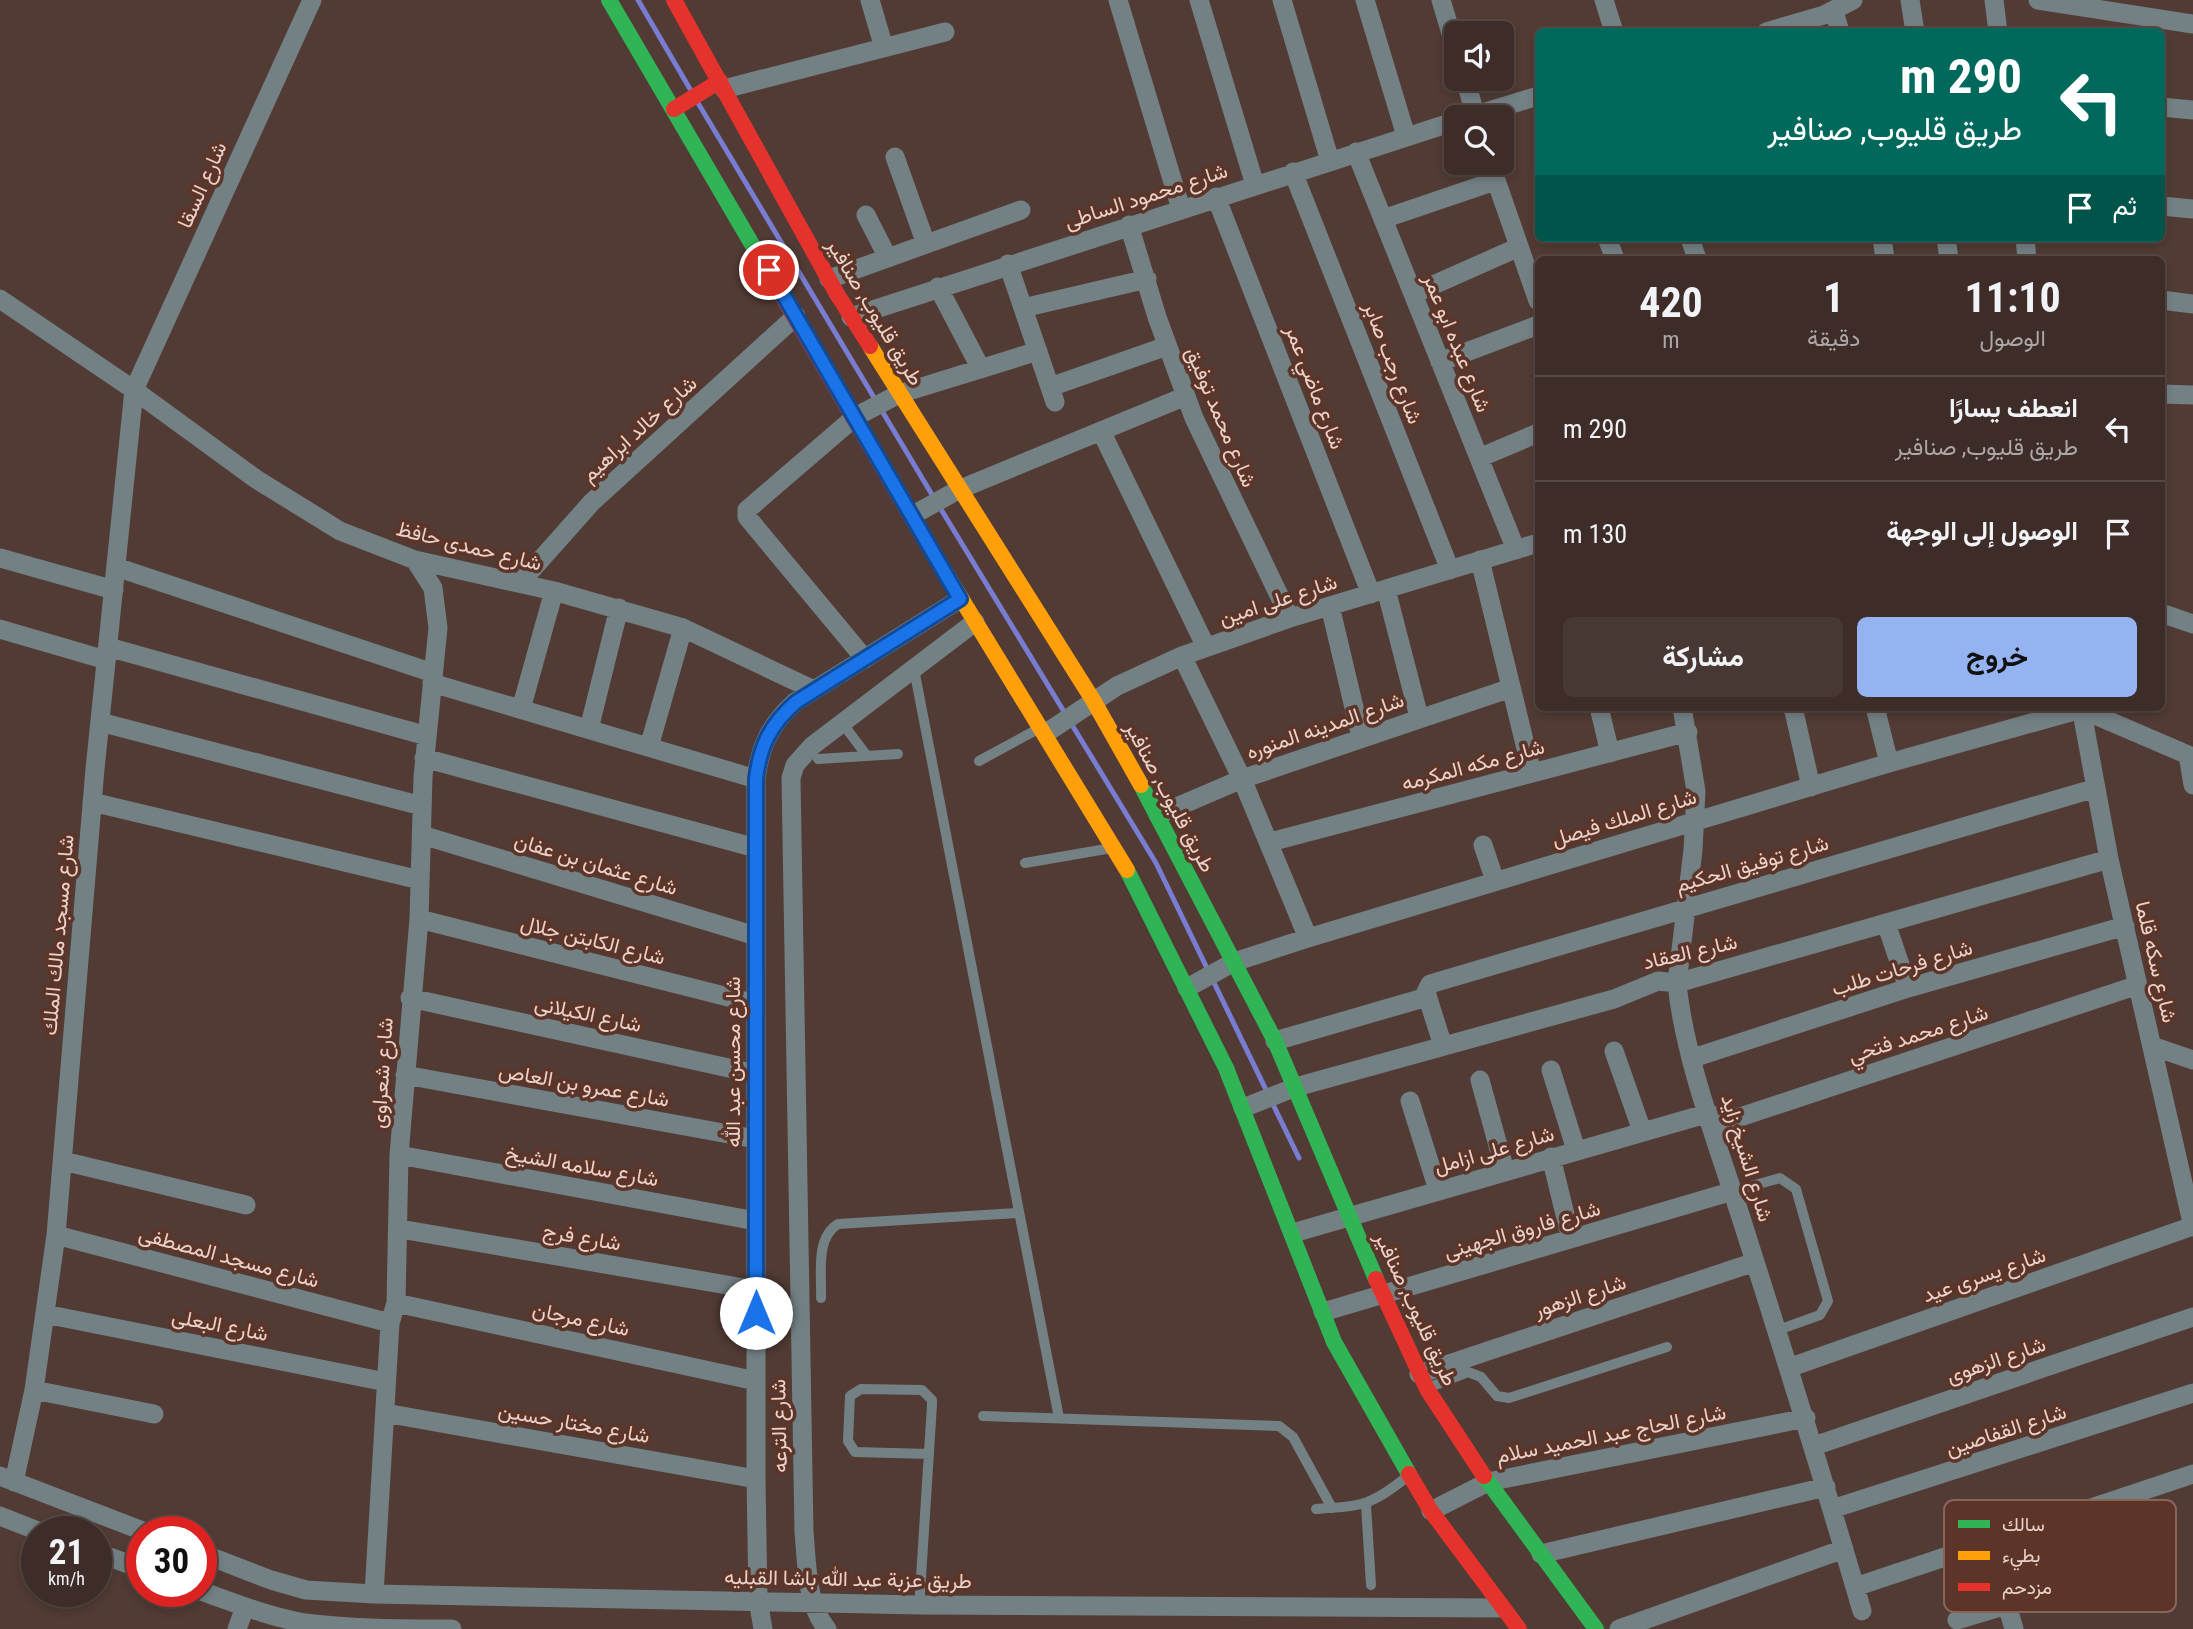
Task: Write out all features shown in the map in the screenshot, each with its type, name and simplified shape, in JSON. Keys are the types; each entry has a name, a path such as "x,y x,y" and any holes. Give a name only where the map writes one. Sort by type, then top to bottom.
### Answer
{"street":[{"name":"شارع السقا","path":"134,390 312,0"},
{"name":"طريق قليوب, صنافير","path":"674,0 831,291 851,317 1093,700 1158,816 1275,1041 1423,1381 1488,1482 1595,1629"},
{"path":"870,0 884,48"},
{"path":"1118,0 1181,209"},
{"path":"1199,0 1255,185"},
{"path":"1282,0 1330,161"},
{"path":"1365,0 1406,136"},
{"path":"1441,0 1447,21"},
{"path":"1604,0 1613,28"},
{"path":"1779,28 1834,11 1853,0"},
{"path":"1910,0 1914,28"},
{"path":"1994,0 1998,28"},
{"path":"2038,0 2193,24"},
{"path":"612,1 674,109 801,313 855,417 960,599 1116,847 1187,988 1243,1108 1323,1312 1362,1396 1431,1511 1500,1608 1519,1629"},
{"path":"1834,11 1839,28"},
{"path":"674,109 722,85 944,32"},
{"path":"1510,105 1535,97"},
{"path":"2165,107 2193,110"},
{"name":"شارع محمود الساطى","path":"851,317 1007,264 1444,125"},
{"name":"شارع عبده ابو عمر","path":"1356,152 1516,550"},
{"path":"895,157 926,244"},
{"name":"شارع رجب صابر","path":"1293,172 1450,570"},
{"path":"1383,219 1485,175"},
{"path":"1493,175 1535,292"},
{"name":"شارع ماضي عمر","path":"1216,197 1378,592 1419,717"},
{"path":"2165,206 2193,209"},
{"path":"831,291 888,258 1021,210"},
{"path":"866,215 888,258"},
{"name":"شارع محمد توفيق","path":"1129,225 1167,346 1186,396 1228,493 1290,618"},
{"path":"1413,294 1519,247"},
{"path":"1007,264 1053,395 1167,346"},
{"path":"1023,308 1147,279"},
{"path":"938,287 981,369"},
{"name":"شارع حمدى حافظ","path":"0,299 134,390 256,479 340,531 415,560 554,590 683,628 814,690"},
{"path":"2165,300 2193,304"},
{"name":"شارع خالد ابراهيم","path":"520,583 592,502 801,313"},
{"path":"1440,362 1535,326"},
{"path":"865,659 747,517 749,508 855,417 899,394 1038,351"},
{"name":"شارع مسجد مالك الملك","path":"7,1479 34,1390 56,1235 92,802 134,390"},
{"path":"2165,394 2193,395"},
{"path":"913,515 958,490 1186,396"},
{"path":"1101,431 1206,647"},
{"path":"1479,458 1535,434"},
{"name":"شارع على امين","path":"1044,730 1093,700 1182,656 1290,618 1535,544"},
{"path":"0,558 114,590"},
{"name":"شارع شعراوى","path":"374,1594 390,1323 396,1303 400,1228 399,1155 410,998 419,919 424,758 436,607 433,589 415,560"},
{"path":"1480,560 1532,773"},
{"path":"116,567 521,709 756,779"},
{"path":"521,709 554,590"},
{"name":"شارع محسن عبد الله","path":"763,1629 758,1600 756,1479 756,779 759,756 766,735 779,717 814,690 960,599"},
{"path":"1330,606 1361,737"},
{"path":"589,729 619,608"},
{"path":"2165,614 2193,624"},
{"name":"شارع الترعه","path":"827,1629 818,1619 814,1603 804,1532 790,791 795,765 802,755 975,622"},
{"path":"649,747 683,628"},
{"path":"0,629 107,653 427,736"},
{"path":"1182,656 1242,779 1308,938"},
{"name":"شارع المدينه المنوره","path":"1158,816 1242,779 1511,688"},
{"path":"1600,711 1610,752"},
{"name":"شارع الشيخ زايد","path":"1683,711 1696,791 1677,983 1693,1058 1806,1418 1862,1611"},
{"path":"1794,711 1811,787"},
{"path":"1876,711 1889,763"},
{"name":"شارع الملك فيصل","path":"1187,988 1234,962 1308,938 1695,820 2071,711"},
{"name":"شارع سكه قلما","path":"2082,711 2109,859 2193,1226"},
{"path":"2088,711 2190,756 2193,785"},
{"path":"100,722 422,806"},
{"name":"شارع مكه المكرمه","path":"1270,842 1688,732"},
{"path":"424,758 756,848"},
{"name":"شارع توفيق الحكيم","path":"1275,1041 1427,994 1430,984 2096,788"},
{"path":"92,802 420,880"},
{"name":"شارع عثمان بن عفان","path":"422,835 756,936"},
{"path":"1483,845 1495,881"},
{"name":"شارع العقاد","path":"1243,1108 1296,1087 1614,999 1648,983 1677,983 2109,859"},
{"name":"شارع الكابتن جلال","path":"419,919 756,1004"},
{"path":"1886,923 1908,988"},
{"name":"شارع فرحات طلب","path":"1693,1058 1908,988 2125,926"},
{"name":"شارع محمد فتحي","path":"1711,1119 2138,985"},
{"path":"1427,994 1443,1046"},
{"name":"شارع الكيلانى","path":"410,998 756,1074"},
{"path":"2152,1046 2193,1060"},
{"path":"1614,1051 1642,1131"},
{"path":"1551,1070 1576,1150"},
{"name":"شارع عمرو بن العاص","path":"405,1075 756,1139"},
{"path":"1480,1080 1505,1171"},
{"path":"1410,1101 1438,1190"},
{"name":"شارع على ازامل","path":"1293,1233 1642,1131 1711,1119"},
{"name":"شارع سلامه الشيخ","path":"399,1155 756,1221"},
{"path":"1551,1157 1572,1239"},
{"path":"63,1161 246,1205"},
{"name":"شارع فاروق الجهينى","path":"1323,1312 1733,1191"},
{"name":"شارع يسرى عيد","path":"1790,1367 2193,1226"},
{"name":"شارع فرج","path":"400,1228 756,1290"},
{"name":"شارع مسجد المصطفى","path":"56,1235 390,1323"},
{"name":"شارع الزهور","path":"1423,1381 1755,1262"},
{"name":"شارع مرجان","path":"396,1303 756,1381"},
{"name":"شارع البعلى","path":"45,1314 386,1382"},
{"name":"شارع الزهوى","path":"1814,1446 2193,1317"},
{"path":"34,1390 154,1414"},
{"name":"شارع القفاصين","path":"1832,1510 2193,1393"},
{"name":"شارع مختار حسين","path":"385,1413 756,1479"},
{"name":"شارع الحاج عبد الحميد سلام","path":"1431,1511 1488,1482 1806,1418"},
{"path":"2115,1500 2193,1474"},
{"path":"7,1479 126,1524"},
{"path":"1541,1554 1826,1487"},
{"path":"0,1516 21,1524"},
{"path":"1619,1629 1844,1549"},
{"path":"1855,1587 1944,1557"},
{"name":"طريق عزبة عبد الله باشا القبليه","path":"217,1559 306,1590 374,1594 920,1605 1500,1608"},
{"path":"303,1626 306,1590"},
{"path":"217,1596 303,1626 452,1629"},
{"path":"237,1629 245,1606"},
{"path":"1957,1620 1984,1612"},
{"path":"2009,1612 2014,1629"}],"lane":[{"path":"914,669 1017,1213 1059,1418"},
{"path":"843,724 867,756"},
{"path":"979,761 1044,730"},
{"path":"818,759 898,754"},
{"path":"1025,863 1116,847"},
{"path":"1733,1191 1780,1178 1796,1189 1828,1301 1819,1315 1778,1330"},
{"path":"821,1298 825,1236 838,1224 1017,1213"},
{"path":"1423,1381 1468,1372 1481,1377 1497,1396 1509,1398 1667,1347"},
{"path":"920,1605 929,1454 932,1400 926,1392 861,1389 850,1396 848,1441 855,1451 929,1454"},
{"path":"983,1416 1279,1426 1293,1437 1332,1508"},
{"path":"1316,1509 1366,1504 1382,1497 1408,1476"},
{"path":"1366,1504 1371,1585"}],"waterway":[{"path":"638,0 690,89"},
{"path":"698,103 934,498"},
{"path":"939,506 1156,863 1299,1158"}],"traffic: fast":[{"path":"609,0 770,275"},
{"path":"1141,785 1275,1041 1376,1279"},
{"path":"1127,870 1226,1068 1334,1342 1409,1474"},
{"path":"1484,1476 1596,1629"}],"traffic: slow":[{"path":"870,346 1093,700 1141,785"},
{"path":"912,518 1127,870"}],"traffic: jam":[{"path":"674,0 837,294 870,346"},
{"path":"674,109 720,81"},
{"path":"770,275 912,518"},
{"path":"1376,1279 1427,1389 1484,1476"},
{"path":"1409,1474 1431,1511 1519,1629"}],"route":[{"path":"756,1313 756,779 759,756 766,735 779,717 796,702 960,599 769,270"}]}
